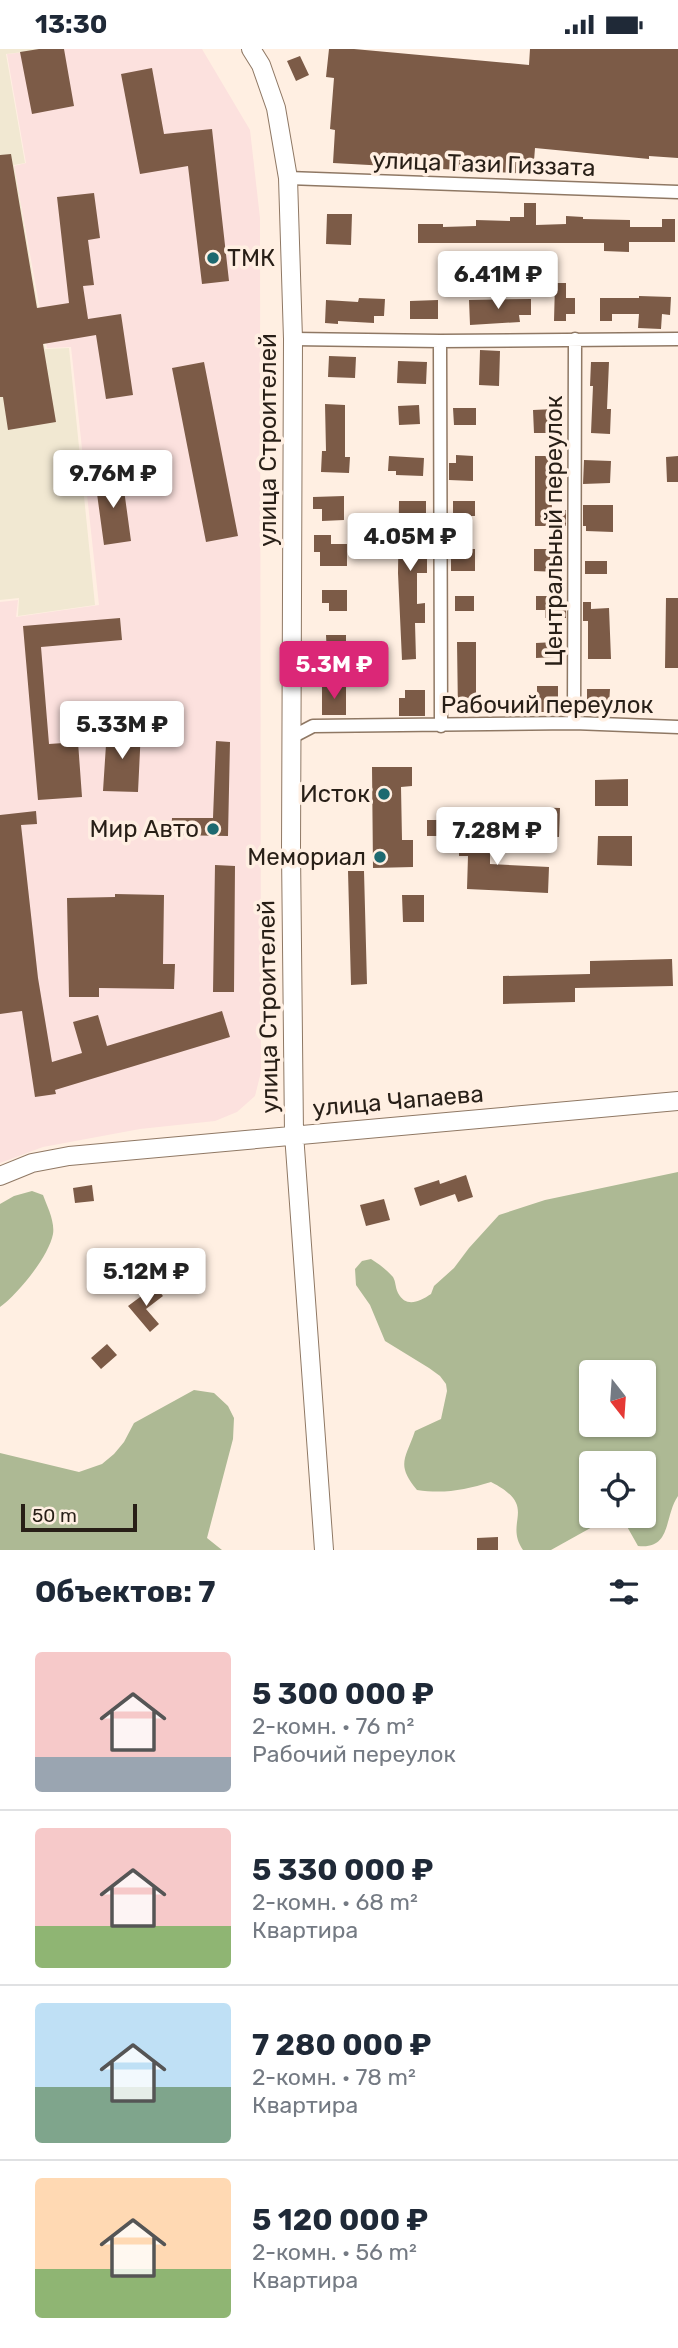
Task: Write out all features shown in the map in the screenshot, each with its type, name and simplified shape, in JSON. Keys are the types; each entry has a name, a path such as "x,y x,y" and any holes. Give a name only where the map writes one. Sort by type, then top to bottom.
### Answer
{"street":[{"name":"улица Строителей","path":"251,49 261,65 276,108 288,178 293,339 290,851 294,1134 324,1550"},
{"name":"улица Тази Гиззата","path":"288,178 678,192"},
{"path":"293,339 678,339"},
{"name":"Центральный переулок","path":"574,723 575,339"},
{"path":"440,341 441,726"},
{"name":"Рабочий переулок","path":"292,737 313,726 574,723 678,727"},
{"name":"улица Чапаева","path":"0,1177 32,1163 69,1156 678,1101"}],"shaded area":[{"path":"0,49 49,49 6,54 25,163 14,165 45,349 69,348 95,605 18,616 19,598 0,600"},
{"path":"55,49 202,49 250,130 260,218 261,1072 255,1096 237,1112 215,1121 140,1129 43,1147 0,1163 0,602 18,600 16,617 99,605 71,347 47,348 14,166 26,163 7,54"}],"green space":[{"path":"678,1172 678,1496 666,1530 657,1543 638,1546 628,1528 656,1528 656,1451 579,1451 579,1528 590,1528 551,1550 523,1550 516,1531 518,1515 514,1499 491,1482 454,1491 436,1492 417,1490 406,1474 404,1462 415,1431 441,1419 446,1384 429,1368 385,1341 370,1305 356,1285 355,1269 362,1261 371,1259 393,1277 401,1298 409,1302 417,1301 431,1294 434,1286 454,1268 499,1215 545,1200"},
{"path":"32,1191 43,1195 52,1219 53,1234 46,1253 32,1274 0,1307 0,1204 14,1196"},
{"path":"194,1390 214,1393 228,1406 234,1418 233,1439 207,1538 222,1550 0,1550 0,1453 79,1472 102,1464 114,1454 134,1423"}],"building":[{"path":"64,49 74,106 32,114 20,52"},
{"path":"329,49 529,65 530,49 678,49 678,158 649,156 649,159 535,148 533,174 333,163 335,130 330,129 334,78 326,77"},
{"path":"300,56 309,75 296,81 287,61"},
{"path":"152,68 164,134 212,129 229,281 202,284 188,166 140,174 121,74"},
{"path":"11,154 37,308 69,303 57,197 94,193 100,238 88,240 94,285 83,286 88,319 121,314 133,395 106,399 96,335 43,344 56,422 8,430 3,397 0,397 0,155"},
{"path":"524,203 536,203 536,225 566,224 566,216 630,220 630,227 662,227 662,219 675,219 675,242 629,242 629,252 604,251 604,243 418,243 418,224 443,224 443,227 476,226 476,220 510,221 510,217 524,217"},
{"path":"327,214 352,214 351,245 326,244"},
{"path":"555,283 566,283 566,298 575,298 575,314 566,314 566,321 554,321"},
{"path":"671,297 670,315 662,314 661,329 638,328 639,314 612,314 612,321 600,321 600,298"},
{"path":"359,298 385,299 384,316 374,316 374,323 325,323 326,300 358,302"},
{"path":"531,299 531,315 519,315 520,322 470,325 469,300"},
{"path":"438,300 438,319 410,319 410,301"},
{"path":"480,350 500,351 499,386 479,385"},
{"path":"329,356 356,357 355,378 328,377"},
{"path":"398,361 427,362 426,384 397,383"},
{"path":"204,362 238,536 206,542 172,368"},
{"path":"591,362 609,362 607,409 611,409 610,434 591,433"},
{"path":"325,404 345,405 345,457 350,457 349,473 321,472 322,451 326,451"},
{"path":"419,405 420,424 399,425 398,406"},
{"path":"453,408 476,408 476,425 454,425"},
{"path":"555,409 556,433 534,433 533,410"},
{"path":"456,455 473,456 473,481 449,480 449,463 456,463"},
{"path":"389,456 424,458 423,476 396,475 396,471 388,471"},
{"path":"535,456 552,456 552,464 558,464 558,480 551,480 552,510 566,510 566,526 535,526"},
{"path":"678,456 678,482 667,482 666,457"},
{"path":"584,460 611,461 610,483 583,484"},
{"path":"122,475 131,541 104,545 95,479"},
{"path":"344,496 344,520 322,521 322,509 313,509 313,497"},
{"path":"399,501 426,501 426,530 419,530 419,557 427,557 427,573 417,573 417,604 425,603 425,623 415,623 416,659 402,660 398,573"},
{"path":"453,501 475,501 475,516 453,516"},
{"path":"583,505 613,505 613,532 586,531 586,526 583,526"},
{"path":"314,535 331,535 331,544 347,544 347,566 320,566 320,552 314,552"},
{"path":"456,549 475,549 475,571 451,571 451,555 456,556"},
{"path":"534,549 552,549 552,558 558,558 558,572 534,571"},
{"path":"585,561 607,561 607,574 585,574"},
{"path":"322,590 347,590 347,611 329,611 329,603 322,603"},
{"path":"455,596 474,596 474,611 455,611"},
{"path":"536,596 562,596 562,603 566,603 566,618 545,618 545,610 536,610"},
{"path":"666,598 678,598 678,668 665,668"},
{"path":"583,602 591,602 591,609 609,608 611,659 588,659 588,621 583,621"},
{"path":"120,618 122,640 41,647 49,744 78,742 82,797 38,800 23,626"},
{"path":"326,635 346,635 346,656 327,657"},
{"path":"457,642 476,642 476,712 458,712"},
{"path":"555,642 556,657 536,658 536,643"},
{"path":"346,686 346,715 322,715 322,687"},
{"path":"537,686 558,686 558,712 537,712"},
{"path":"587,689 610,689 609,705 587,704"},
{"path":"405,690 425,690 425,716 399,716 399,698 405,698"},
{"path":"107,729 141,730 138,792 103,791"},
{"path":"216,741 230,742 228,836 171,835 172,818 213,818"},
{"path":"372,767 412,767 412,786 401,787 402,840 413,840 413,867 373,868"},
{"path":"628,779 628,806 595,806 595,780"},
{"path":"525,807 560,808 559,837 524,836"},
{"path":"442,808 457,808 456,836 427,836 427,820 442,820"},
{"path":"36,811 37,824 21,825 38,978 52,1062 82,1053 73,1022 98,1015 107,1046 222,1011 230,1037 55,1090 56,1094 35,1097 22,1011 0,1014 0,815"},
{"path":"459,829 490,829 490,864 549,867 548,893 467,889 468,856 459,856"},
{"path":"598,836 632,836 632,866 597,865"},
{"path":"215,865 235,866 234,992 213,992"},
{"path":"348,871 364,871 367,984 351,985"},
{"path":"115,894 164,895 163,964 175,964 174,989 99,988 99,997 69,997 67,898 115,897"},
{"path":"402,895 424,895 424,922 403,922"},
{"path":"672,959 673,986 575,988 575,1002 503,1004 503,976 590,974 590,961"},
{"path":"466,1175 473,1197 458,1202 455,1194 420,1206 414,1188 439,1180 440,1184"},
{"path":"92,1185 94,1201 75,1203 73,1188"},
{"path":"384,1199 390,1220 366,1226 360,1205"},
{"path":"155,1286 163,1296 146,1309 159,1324 150,1332 128,1306"},
{"path":"107,1344 117,1355 101,1369 91,1358"},
{"path":"498,1537 498,1550 477,1550 477,1538"}],"place":[{"name":"ТМК","path":"213,258"},
{"name":"Исток","path":"384,794"},
{"name":"Мир Авто","path":"213,829"},
{"name":"Мемориал","path":"380,857"}]}
